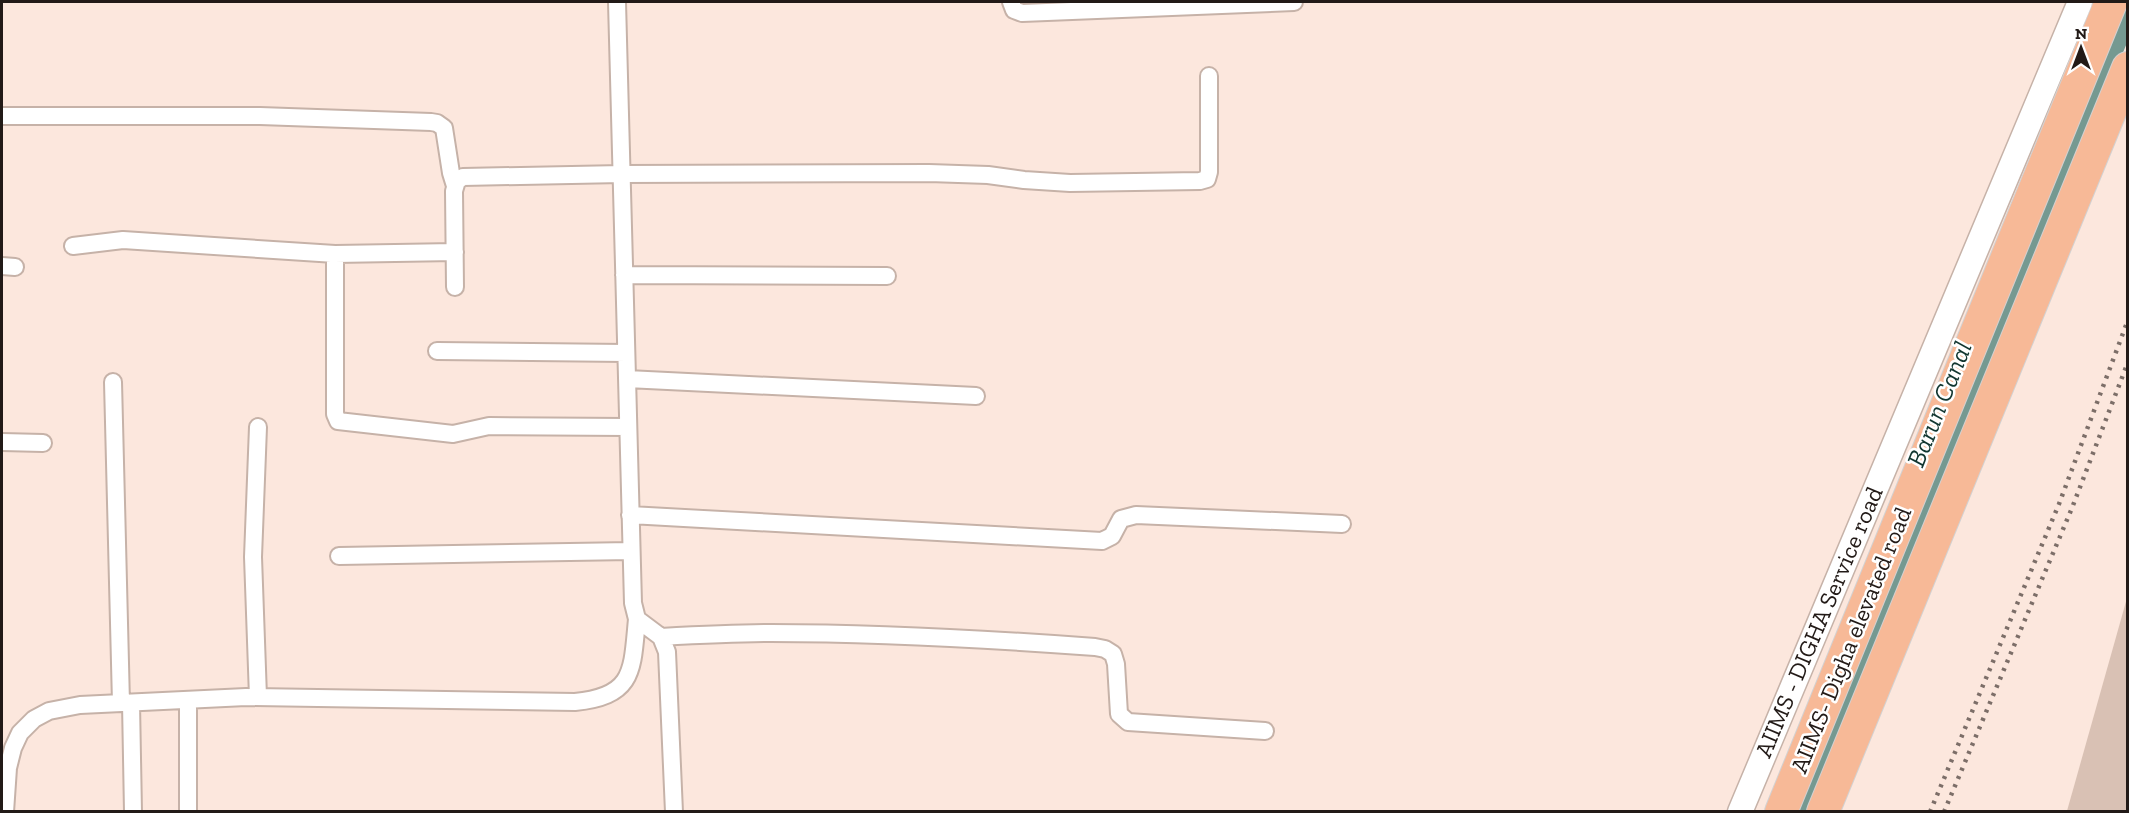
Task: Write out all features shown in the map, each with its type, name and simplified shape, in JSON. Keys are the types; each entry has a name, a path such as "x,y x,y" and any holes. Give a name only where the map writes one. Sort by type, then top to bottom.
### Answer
{"highway":[{"name":"AIIMS- Digha elevated road","path":"1781,812 2111,2"},
{"name":"AIIMS- Digha elevated road","path":"1822,812 2127,68"}],"main road":[{"name":"AIIMS - DIGHA Service road","path":"1740,812 2080,2"}],"street":[{"path":"5,812 8,768 13,748 20,733 34,719 49,711 80,705 258,697 575,702 609,695 626,681 634,655 637,619 633,603 631,551 617,2"},
{"path":"1011,2 1014,10 1022,13 1294,2"},
{"path":"455,186 460,178 469,177 622,174 929,173 988,175 1070,183 1204,180 1209,172 1209,75"},
{"path":"2,116 260,116 437,123 444,128 455,186 455,287"},
{"path":"73,246 123,240 335,254 455,252"},
{"path":"335,254 335,414 338,421 453,434 489,426 628,427"},
{"path":"624,275 887,276"},
{"path":"437,351 626,353"},
{"path":"627,379 976,396"},
{"path":"113,382 132,812"},
{"path":"258,427 254,557 258,697"},
{"path":"2,442 43,442"},
{"path":"630,515 1102,541 1112,536 1121,519 1136,515 1342,524"},
{"path":"339,556 631,551"},
{"path":"637,619 661,637 667,652 674,812"},
{"path":"661,637 769,633 840,634 1002,640 1095,647 1113,654 1116,664 1119,714 1128,722 1265,731"},
{"path":"188,812 189,700"}],"shaded area":[{"path":"2127,598 2127,811 2067,811"}],"waterway":[{"name":"Barun Canal","path":"1799,812 2128,17"}],"railway":[{"path":"1930,812 2059,504 2128,320"},
{"path":"1944,812 2072,508 2128,362"}]}
